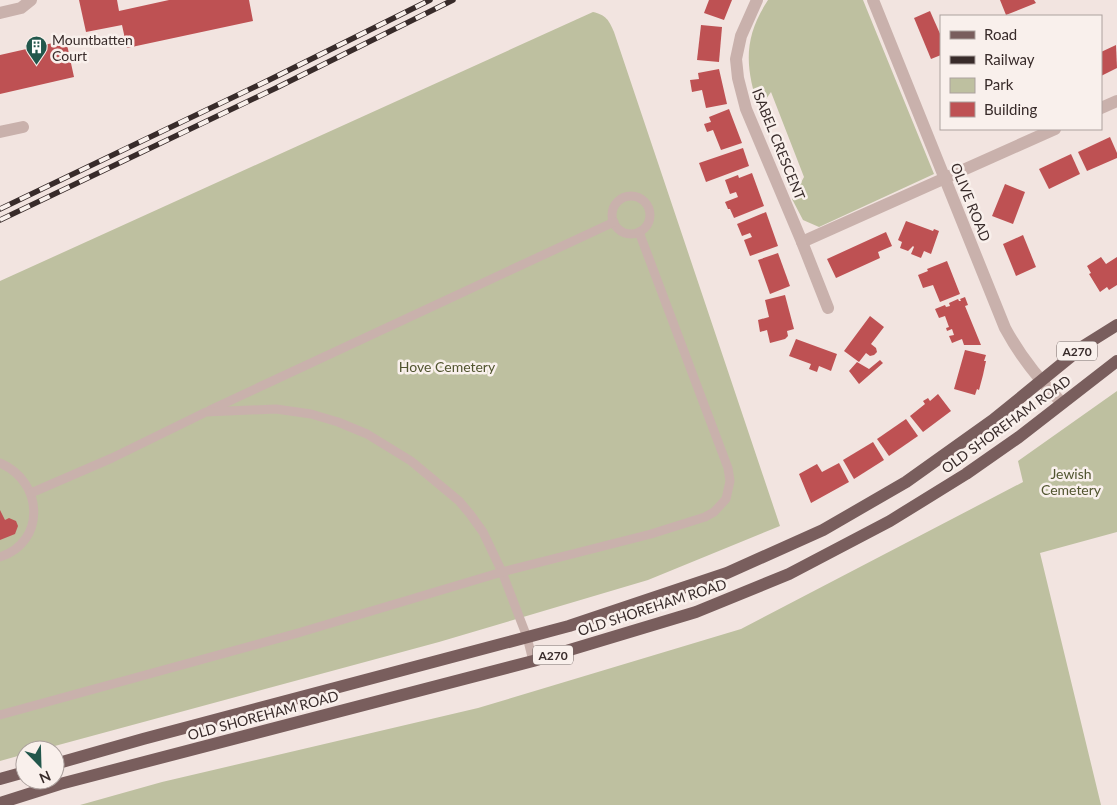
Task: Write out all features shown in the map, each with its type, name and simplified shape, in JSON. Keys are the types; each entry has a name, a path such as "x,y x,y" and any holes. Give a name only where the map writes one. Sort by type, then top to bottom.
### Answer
{"main road":[{"name":"OLD SHOREHAM ROAD","path":"65,761 152,736 527,638 569,626 727,573 823,530 906,482 993,420 1085,345 1117,325"},
{"name":"OLD SHOREHAM ROAD","path":"0,803 70,781 533,661 696,612 789,574 890,521 966,474 1019,437 1117,361"},
{"path":"0,779 15,775"}],"street":[{"path":"0,13 21,8 31,0"},
{"name":"ISABEL CRESCENT","path":"757,0 741,36 736,59 738,78 746,109 828,308"},
{"name":"OLIVE ROAD","path":"873,0 1005,328 1017,350 1040,381 1062,403"},
{"path":"1102,108 1117,101"},
{"path":"0,132 23,127"},
{"path":"802,242 1053,130"}],"lane":[{"path":"630,196 641,199 649,207 650,219 648,225 639,232 627,234 614,222 613,211 619,200 630,196"},
{"path":"31,492 112,458 206,412 614,222"},
{"path":"0,715 298,633 502,572 651,534 705,517 714,512 726,499 730,481 728,468 639,232"},
{"path":"206,412 276,409 295,411 338,422 367,434 411,461 459,501 483,532 502,572 527,638 533,661"},
{"path":"0,463 11,468 23,479 31,492 34,507 33,521 28,534 20,546 0,557"}],"green space":[{"path":"768,0 863,0 934,174 819,227 803,220 792,199 804,177 771,92 759,109 751,80 749,66 750,40 754,27"},
{"name":"Hove Cemetery","path":"593,12 606,19 614,32 780,526 648,580 439,642 65,743 65,740 15,740 15,757 0,761 0,281"},
{"name":"Jewish Cemetery","path":"1117,391 1117,532 1040,553 1101,805 80,805 162,782 478,708 741,629 1023,482 1018,461"}],"building":[{"path":"79,0 117,0 119,11 169,0 249,0 253,21 127,48 122,25 86,32"},
{"path":"709,0 732,0 724,20 704,13"},
{"path":"1000,0 1034,0 1036,3 1006,15"},
{"path":"930,11 940,34 940,55 931,59 914,18"},
{"path":"701,25 722,27 719,62 697,60"},
{"name":"Mountbatten Court","path":"66,40 74,77 0,94 0,55"},
{"path":"1116,45 1117,68 1102,76 1102,52"},
{"path":"719,69 727,104 706,108 702,90 692,92 690,80 699,79 698,73"},
{"path":"729,109 742,143 721,150 713,130 707,132 704,124 711,122 709,117"},
{"path":"1110,137 1117,153 1117,158 1087,171 1078,152"},
{"path":"743,148 749,166 706,182 699,163"},
{"path":"1071,154 1080,174 1049,189 1039,169"},
{"path":"752,173 764,206 734,218 725,202 738,197 736,192 730,194 725,180 738,175 739,178"},
{"path":"1005,184 1025,192 1013,224 992,216"},
{"path":"766,212 778,246 750,256 744,240 752,237 750,233 742,236 737,224"},
{"path":"906,221 933,231 934,229 939,231 931,254 924,251 921,258 911,254 913,246 908,251 900,248 902,242 898,240"},
{"path":"886,232 892,246 878,252 880,258 836,278 827,259"},
{"path":"1023,235 1036,267 1016,276 1003,244"},
{"path":"778,253 790,286 770,294 758,260"},
{"path":"1101,257 1106,264 1117,257 1117,285 1109,290 1107,287 1100,292 1089,274 1091,273 1087,266"},
{"path":"947,261 960,294 940,302 933,285 923,288 918,275"},
{"path":"785,295 794,329 787,331 788,336 785,339 770,343 767,330 760,332 758,320 769,317 765,300"},
{"path":"965,297 968,305 965,306 981,345 964,345 962,339 952,343 949,336 954,335 952,329 947,331 946,328 949,327 945,316 939,318 935,309 945,305 946,307 950,306 949,303 958,299 961,301 960,299"},
{"path":"870,316 884,327 871,344 876,348 877,352 870,356 866,353 859,362 844,351"},
{"path":"796,339 837,354 831,371 819,366 817,372 809,369 811,364 789,356"},
{"path":"965,350 986,355 979,390 977,389 975,395 954,389"},
{"path":"880,360 883,363 859,384 849,371 857,362 869,369"},
{"path":"938,394 951,411 923,432 910,416 925,404 923,401 928,398 930,401"},
{"path":"906,419 918,436 889,456 877,439"},
{"path":"873,442 884,460 854,479 843,460"},
{"path":"839,463 849,482 811,503 799,474 817,464 822,472"},
{"path":"0,510 5,520 9,518 16,521 18,526 15,534 0,540"}],"railway":[{"path":"0,209 269,80 430,0"},
{"path":"0,220 276,88 453,0"}],"place":[{"name":"Mountbatten Court","path":"36,66"}]}
